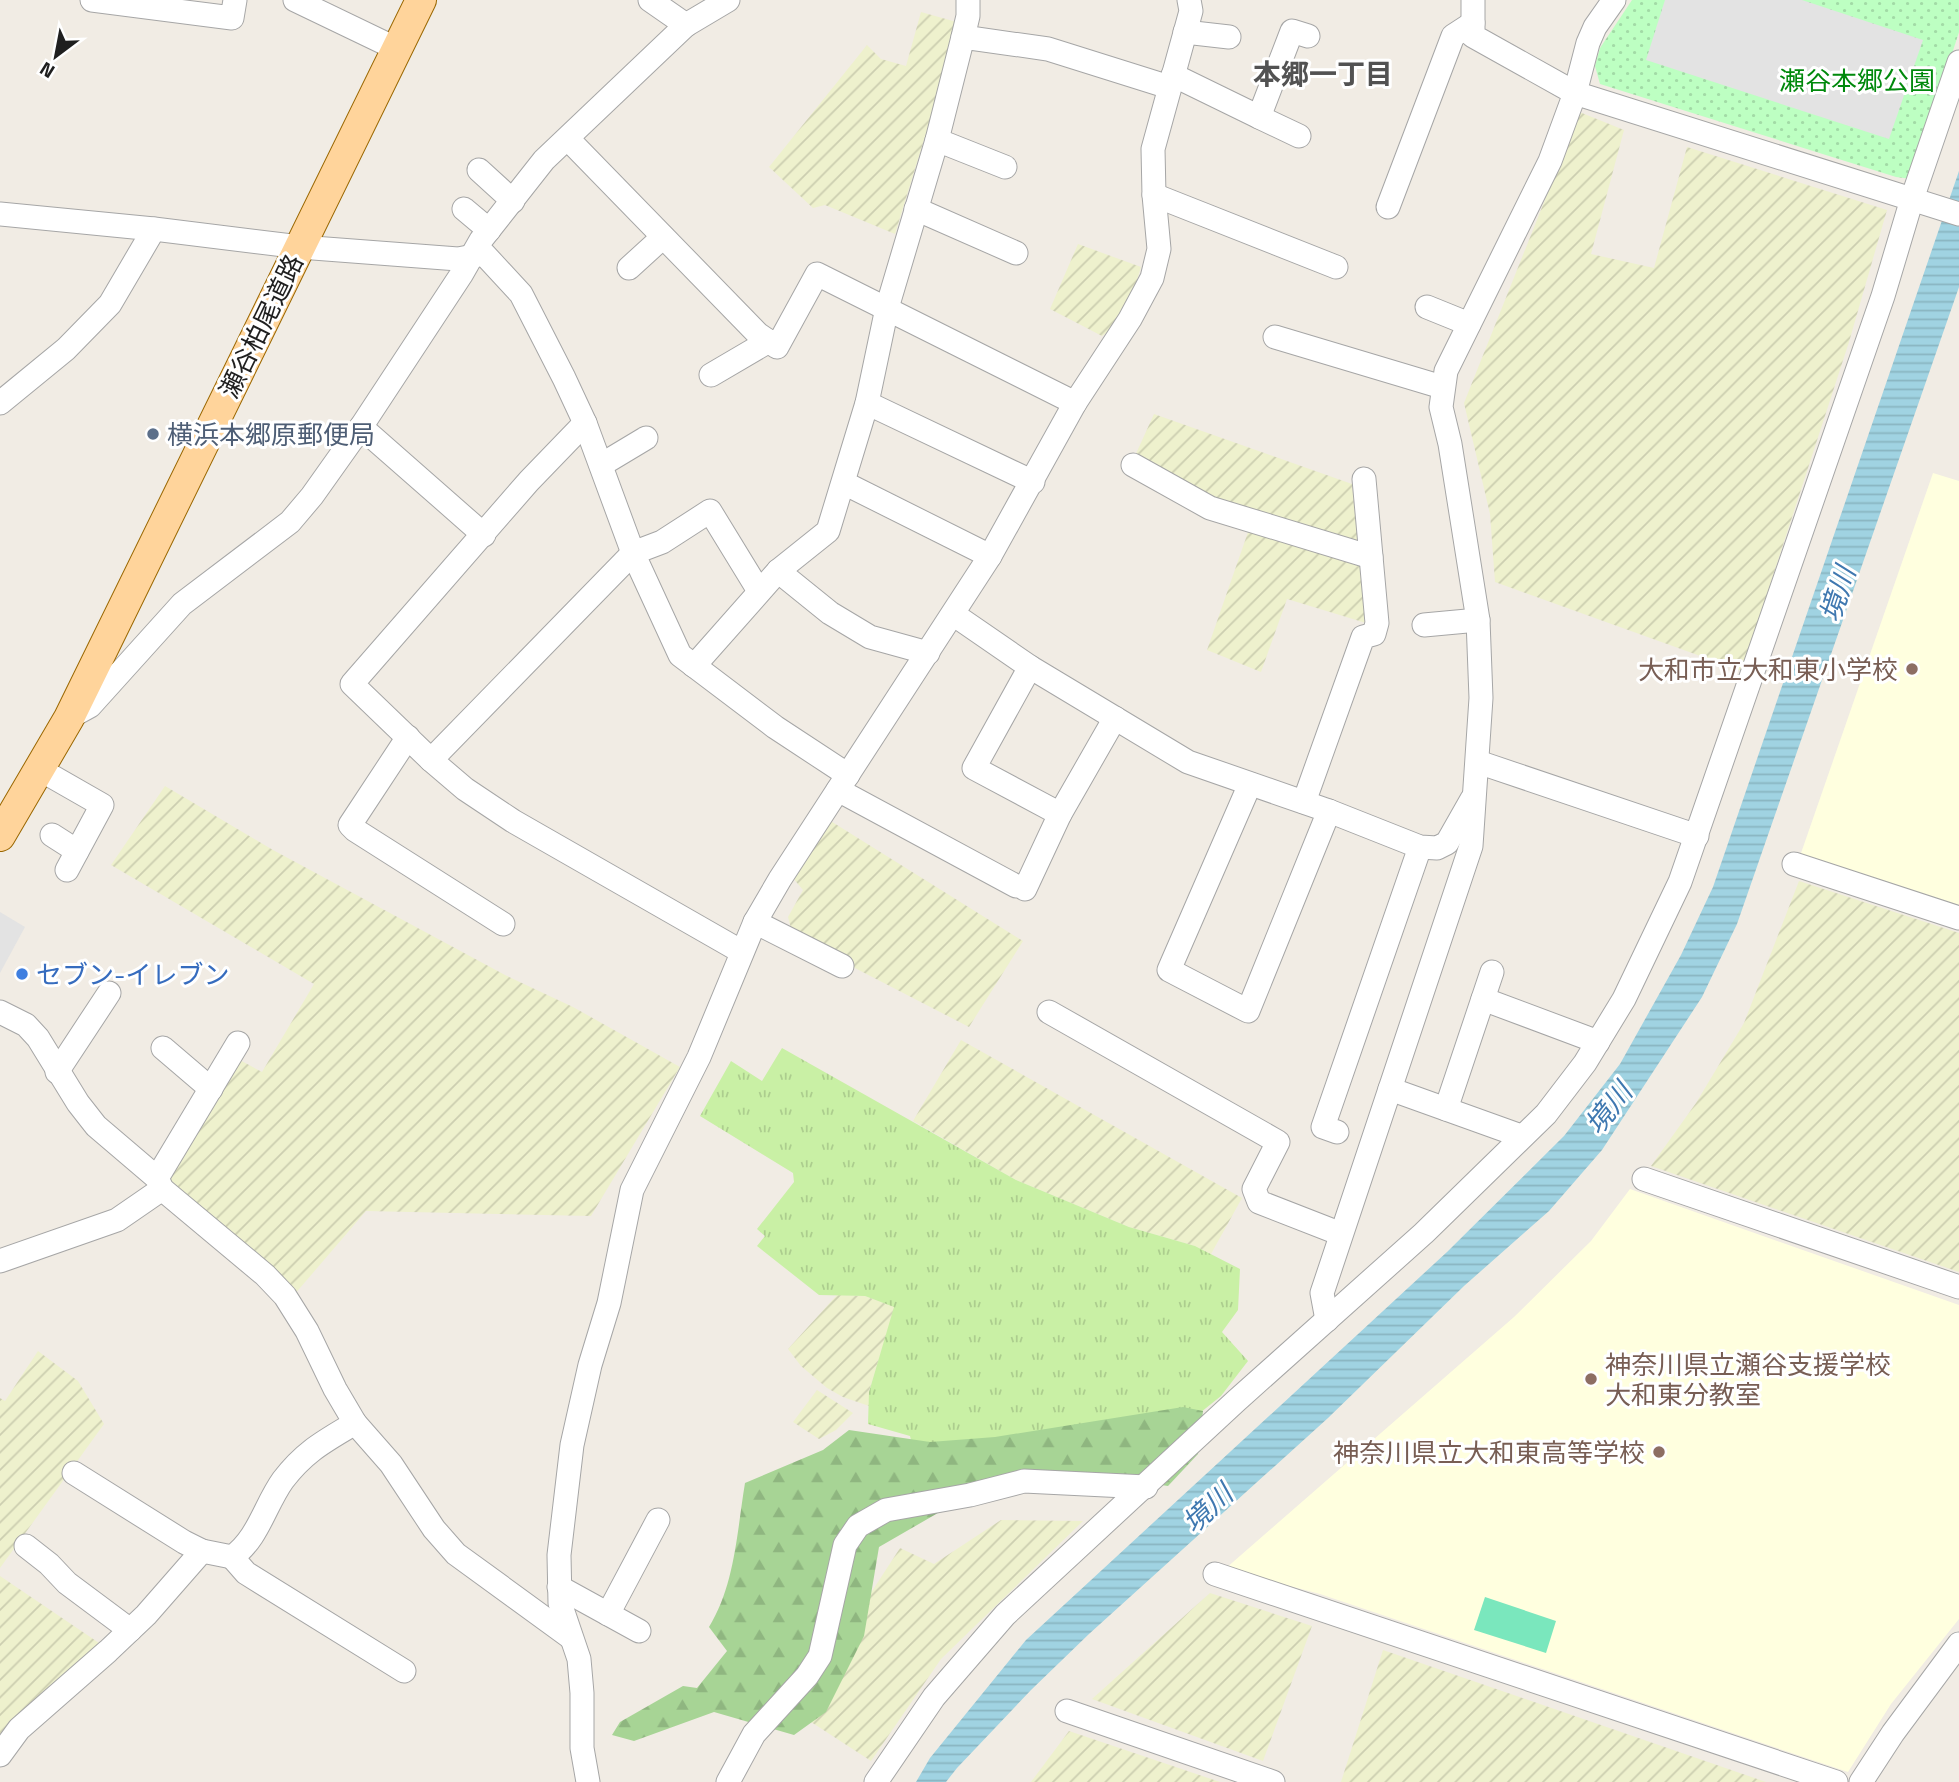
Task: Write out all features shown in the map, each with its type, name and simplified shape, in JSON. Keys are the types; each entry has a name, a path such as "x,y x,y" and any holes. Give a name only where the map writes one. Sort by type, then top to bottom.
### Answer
{"main road":[{"name":"瀬谷柏尾道路","path":"0,836 69,718 421,0"}],"street":[{"path":"92,0 232,18 235,0"},
{"path":"295,0 397,49"},
{"path":"650,0 686,25"},
{"path":"69,718 90,706 182,604 290,522 361,427 489,230 544,160 686,25 729,0"},
{"path":"694,666 778,571 828,531 867,403 887,308 937,140 968,16 968,0"},
{"path":"588,1782 582,1748 579,1659 560,1603 559,1555 572,1445 590,1365 609,1303 632,1190 659,1131 699,1057 755,922 990,556 1075,403 1130,319 1152,278 1158,248 1153,149 1191,11 1189,0"},
{"path":"1327,1320 1322,1293 1471,846 1481,698 1478,620 1450,444 1441,407 1442,387 1446,370 1550,161 1575,93 1588,43 1595,27 1614,0"},
{"path":"1473,11 1473,36 1575,93 1959,214"},
{"path":"1388,207 1453,36 1473,11"},
{"path":"1259,117 1292,31 1308,36"},
{"path":"1185,32 1229,37"},
{"path":"963,37 1048,49 1171,81 1299,136"},
{"path":"876,1782 934,1697 1005,1615 1236,1401 1424,1233 1546,1114 1598,1042 1624,999 1658,929 1680,882 1697,836 1884,296 1959,62"},
{"path":"568,139 758,334 777,347 817,274 1075,403"},
{"path":"937,140 1005,167"},
{"path":"479,170 513,201"},
{"path":"1154,195 1336,267"},
{"path":"464,209 489,230"},
{"path":"916,209 1016,253"},
{"path":"0,214 300,247 458,259 484,254 521,294 585,423 633,552 680,654 843,783 1021,888 1115,718"},
{"path":"0,403 66,349 110,304 153,229"},
{"path":"629,268 663,237"},
{"path":"1427,307 1469,324"},
{"path":"1275,337 1442,387"},
{"path":"711,374 769,341"},
{"path":"867,403 1033,482"},
{"path":"585,423 529,481 352,684 465,789 513,821 743,952"},
{"path":"361,427 484,535"},
{"path":"601,465 646,438"},
{"path":"1133,465 1210,508 1371,557"},
{"path":"1304,802 1363,637 1374,634 1377,623 1364,479"},
{"path":"844,483 990,556"},
{"path":"431,760 633,552 662,541 710,511 759,591"},
{"path":"778,571 830,613 870,637 928,653"},
{"path":"953,614 1030,667 1188,762 1329,811 1420,847 1437,848 1447,843 1474,796"},
{"path":"1424,625 1478,620"},
{"path":"1030,667 974,768 1060,814"},
{"path":"408,737 350,825 503,924"},
{"path":"1478,762 1697,836"},
{"path":"40,768 102,806 72,860 52,835"},
{"path":"1250,785 1169,970 1248,1011 1329,811"},
{"path":"1337,1132 1323,1127 1420,847"},
{"path":"1794,864 1959,918"},
{"path":"755,922 842,966"},
{"path":"1446,1109 1492,972"},
{"path":"57,1072 109,993"},
{"path":"1483,999 1598,1042"},
{"path":"0,1012 26,1025 38,1038 57,1072 96,1126 265,1275 285,1296 307,1331 355,1423 391,1464 434,1529 456,1554 570,1637"},
{"path":"1049,1012 1278,1142 1254,1189 1259,1202 1341,1234"},
{"path":"0,1261 117,1220 159,1183 238,1043"},
{"path":"163,1048 211,1089"},
{"path":"1390,1089 1521,1136"},
{"path":"1644,1179 1959,1287"},
{"path":"232,1557 245,1548 283,1481 309,1451 355,1423"},
{"path":"74,1473 184,1542 202,1551 232,1557 246,1573 404,1671"},
{"path":"728,1782 754,1734 807,1676 820,1656 845,1545 858,1526 886,1510 970,1495 1024,1481 1146,1487"},
{"path":"608,1614 658,1520"},
{"path":"26,1546 67,1583 130,1630"},
{"path":"0,1755 19,1729 130,1630 202,1551"},
{"path":"1215,1574 1836,1782"},
{"path":"559,1587 639,1631"},
{"path":"1861,1782 1893,1733 1959,1644"},
{"path":"1068,1711 1273,1782"}],"shaded area":[{"path":"1665,0 1802,0 1923,40 1889,139 1646,60"},
{"path":"921,12 960,23 895,234 825,205 813,208 769,167 867,45 881,59 906,66"},
{"path":"1577,111 1624,130 1591,254 1654,268 1687,147 1887,210 1849,342 1742,671 1495,582 1490,514 1464,403 1560,162"},
{"path":"1078,244 1141,267 1130,303 1113,328 1102,336 1050,309"},
{"path":"1154,414 1352,484 1366,623 1287,599 1261,672 1207,650 1255,512 1208,496 1134,458"},
{"name":"大和市立大和東小学校","path":"1933,473 1959,481 1959,909 1800,856"},
{"path":"165,786 273,850 505,975 573,1007 680,1067 591,1216 366,1211 294,1295 178,1198 170,1179 238,1059 262,1072 314,984 111,865"},
{"path":"829,820 1023,941 969,1027 793,936 788,917 803,890 793,878"},
{"path":"1799,881 1959,933 1959,1272 1651,1166 1696,1103 1744,1023"},
{"path":"0,912 25,927 0,973"},
{"path":"961,1040 1242,1198 1211,1254 1195,1246 1129,1227 1016,1180 913,1121"},
{"name":"神奈川県立大和東高等学校","path":"1630,1189 1959,1305 1959,1619 1891,1704 1848,1772 1320,1594 1225,1569 1514,1317 1591,1241"},
{"path":"837,1295 865,1296 895,1307 869,1391 869,1406 827,1388 801,1366 788,1349"},
{"path":"38,1351 78,1381 104,1424 0,1568 0,1398 5,1401"},
{"path":"817,1390 853,1413 836,1430 819,1439 793,1422"},
{"path":"1001,1520 1083,1521 941,1659 871,1761 808,1720 843,1636 900,1548 934,1564"},
{"path":"0,1576 105,1647 0,1747"},
{"path":"1210,1593 1312,1626 1263,1761 1092,1699"},
{"path":"1383,1650 1766,1782 1341,1782"},
{"path":"1069,1731 1220,1782 1031,1782"}],"green space":[{"name":"瀬谷本郷公園","path":"1632,0 1959,0 1959,32 1912,179 1896,177 1600,84 1595,66 1600,48"},
{"path":"782,1048 1016,1180 1129,1227 1195,1246 1240,1269 1238,1310 1222,1332 1248,1361 1221,1396 1170,1437 914,1452 910,1436 868,1424 869,1392 894,1307 865,1296 819,1295 757,1246 765,1236 757,1229 794,1182 793,1173 700,1116 731,1061 762,1081"},
{"path":"1183,1407 1203,1411 1198,1454 1168,1486 1086,1474 950,1506 879,1547 864,1636 826,1712 794,1735 714,1712 634,1741 612,1735 620,1722 683,1686 697,1688 727,1651 709,1627 718,1611 730,1576 745,1483 823,1450 849,1430 930,1442 995,1437"},
{"path":"1485,1597 1556,1621 1546,1653 1474,1630"}],"water":[{"name":"境川","path":"1959,171 1959,287 1737,924 1702,997 1602,1150 1549,1211 1464,1286 1328,1418 1089,1634 1031,1690 946,1782 916,1782 930,1758 1026,1640 1447,1252 1564,1136 1620,1064 1681,955 1713,887"}],"place":[{"name":"横浜本郷原郵便局","path":"153,434"},
{"name":"大和市立大和東小学校","path":"1912,669"},
{"name":"セブン-イレブン","path":"22,974"},
{"name":"神奈川県立瀬谷支援学校 大和東分教室","path":"1591,1379"},
{"name":"神奈川県立大和東高等学校","path":"1659,1452"}],"district":[{"name":"本郷一丁目","path":"1323,73"}]}
